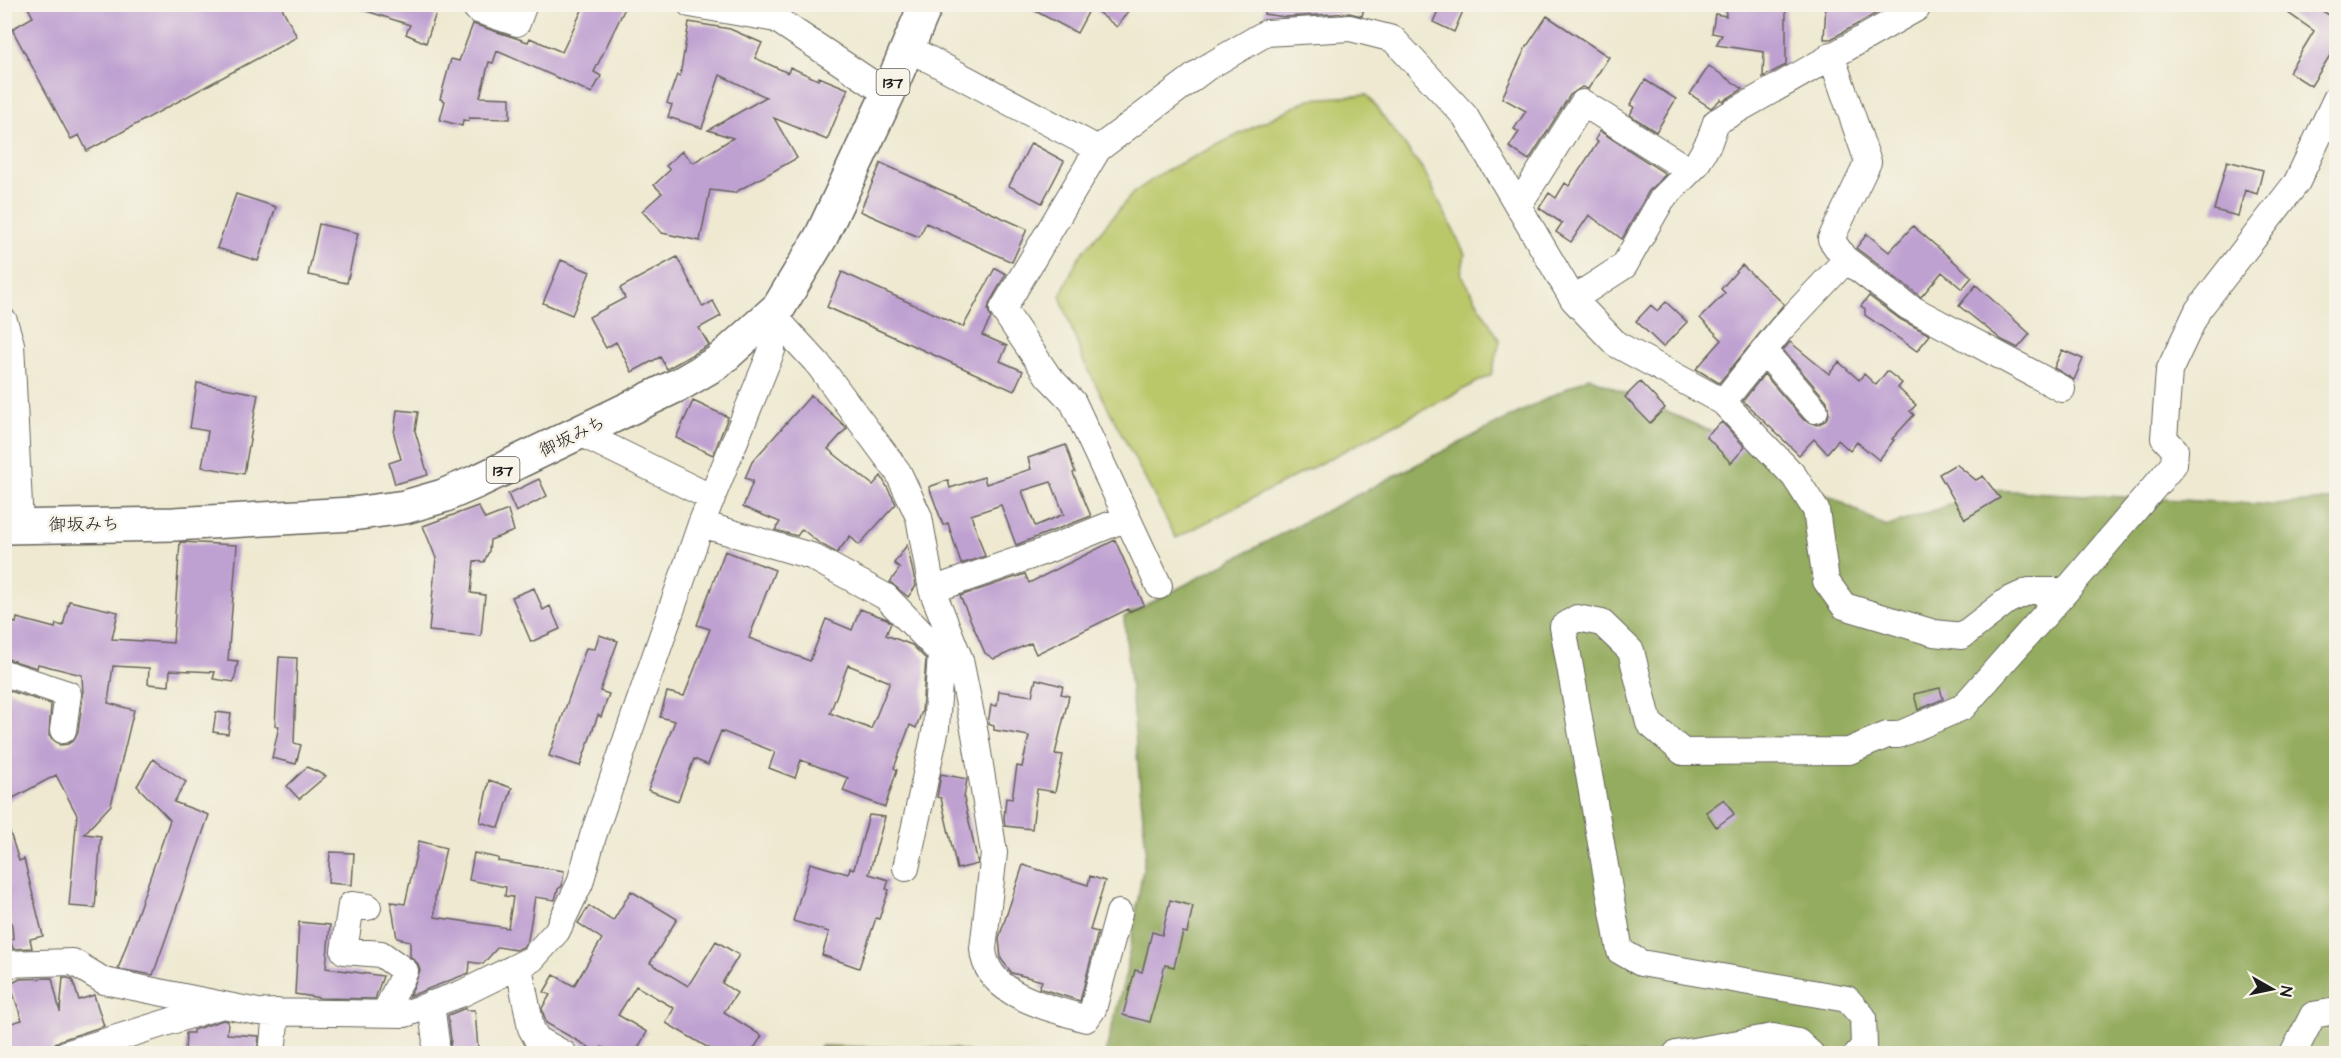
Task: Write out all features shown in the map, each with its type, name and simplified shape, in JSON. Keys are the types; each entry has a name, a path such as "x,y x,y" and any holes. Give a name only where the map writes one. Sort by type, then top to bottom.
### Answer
{"highway":[{"name":"御坂みち","path":"12,526 174,524 352,514 405,507 443,496 682,383 718,362 779,307 821,237 888,94 926,4"}],"street":[{"path":"473,4 478,10 517,23 524,4"},
{"path":"690,4 776,19 888,94"},
{"path":"1573,299 1624,266 1662,199 1690,171 1709,142 1716,122 1831,55 1922,6"},
{"path":"1159,586 1073,402 1048,376 1003,309 1098,148 1206,68 1266,33 1350,28 1393,39 1465,116 1573,299 1616,344 1723,402 1794,476 1816,510 1826,581 1844,606 1934,633 1962,636 2007,601 2029,591 2066,591"},
{"path":"908,48 1098,148"},
{"path":"1831,55 1868,162 1830,239 1846,260 1907,306 2062,388"},
{"path":"1857,1053 1864,1046 1863,1017 1847,999 1641,963 1620,951 1563,627 1577,618 1602,623 1631,651 1648,723 1683,752 1849,751 1887,735 1898,735 1963,707 2174,464 2175,450 2164,438 2169,371 2198,309 2297,182 2337,99"},
{"path":"1518,206 1583,103 1690,171"},
{"path":"1723,402 1764,351 1846,260"},
{"path":"5,963 73,962 104,981 222,1005 276,1012 405,1014 463,993 532,959 557,931 580,883 593,836 701,524 772,350 772,314"},
{"path":"772,314 818,364 898,472 919,517 932,590 960,660 975,734 994,854 983,949 984,963 994,977 1024,1000 1086,1019 1093,1009 1119,913"},
{"path":"4,321 11,344 12,526"},
{"path":"1764,351 1815,410"},
{"path":"580,433 712,498"},
{"path":"932,590 1042,552 1127,518"},
{"path":"701,524 811,556 886,597 941,653 936,728 906,868"},
{"path":"4,673 68,694 63,730"},
{"path":"368,907 351,905 344,951 381,954 405,971 385,1013"},
{"path":"519,967 531,1028 537,1039 564,1053"},
{"path":"431,1004 436,1042 434,1053"},
{"path":"66,1053 222,1005"},
{"path":"2293,1053 2313,1015 2337,1011"},
{"path":"272,1053 276,1012"},
{"path":"1676,1053 1773,1037 1798,1042 1811,1053"}],"green space":[{"path":"1367,95 1424,171 1465,254 1461,274 1500,341 1491,375 1176,538 1083,360 1060,296 1078,258 1133,193 1165,171 1310,99"},
{"path":"1589,377 1730,440 1886,527 1993,490 2274,505 2336,499 2336,1053 1105,1054 1126,973 1146,849 1124,617 1306,521"},
{"path":"821,1046 955,1049 973,1053 812,1053"}],"building":[{"path":"26,4 280,4 297,37 87,151 79,135 71,139 12,29 33,17"},
{"path":"358,4 439,4 426,43 406,34 410,25 357,8"},
{"path":"585,4 627,4 594,72 601,76 592,93 497,51 493,63 489,62 480,97 510,98 510,119 469,118 468,121 463,120 462,126 440,120 445,101 440,99 451,59 459,61 473,24 528,42 530,38 562,52"},
{"path":"1022,4 1133,4 1117,27 1091,7 1077,33"},
{"path":"1265,4 1365,4 1362,16 1349,13 1285,17 1264,14"},
{"path":"1441,4 1466,4 1454,32 1433,22"},
{"path":"1725,4 1786,4 1786,65 1763,77 1764,52 1716,45 1722,35 1712,33 1715,14 1726,16"},
{"path":"1826,4 1878,4 1877,13 1831,39 1824,39"},
{"path":"2275,4 2325,4 2321,10 2337,20 2337,44 2311,86 2289,72 2314,31"},
{"path":"1547,16 1609,57 1588,89 1582,87 1570,95 1529,160 1509,147 1519,132 1514,129 1526,111 1502,98 1525,49"},
{"path":"689,22 730,29 762,43 755,58 788,73 790,67 818,80 819,77 848,89 827,140 774,118 797,158 734,193 710,190 700,241 662,233 642,211 662,193 654,185 670,170 666,166 682,151 693,163 733,138 708,130 766,97 720,75 702,128 668,117 672,105 667,103 677,75 680,76"},
{"path":"1709,66 1743,89 1723,101 1721,99 1711,108 1690,94"},
{"path":"1645,80 1676,99 1656,132 1630,115 1634,107 1630,105"},
{"path":"1600,131 1666,174 1649,191 1622,239 1589,215 1571,242 1556,232 1562,223 1539,208 1549,193 1556,198 1565,183 1569,186 1598,142 1595,140"},
{"path":"1031,143 1064,161 1042,203 1009,186"},
{"path":"2227,161 2263,170 2257,194 2245,190 2238,216 2214,210"},
{"path":"881,163 1027,229 1012,262 926,223 919,237 860,211"},
{"path":"236,194 276,207 258,261 217,248"},
{"path":"319,224 358,233 347,283 308,275"},
{"path":"1913,226 1972,277 1962,289 1942,272 1921,297 1856,248 1867,234 1889,252"},
{"path":"677,257 703,307 713,301 721,316 699,328 709,345 667,369 660,357 632,372 616,342 606,348 589,317 625,298 620,288"},
{"path":"561,260 590,272 572,315 543,303"},
{"path":"1742,265 1784,304 1719,383 1696,369 1722,340 1700,318 1725,293 1721,289"},
{"path":"995,268 1006,274 990,302 988,310 991,318 982,335 1007,346 1000,361 1023,371 1014,391 827,307 842,272 963,327"},
{"path":"1976,285 2030,334 2018,348 2002,340 1959,306"},
{"path":"1869,296 1900,319 1930,335 1917,351 1865,315 1865,309 1861,306"},
{"path":"1666,302 1687,322 1663,347 1636,321 1651,305 1657,311"},
{"path":"1790,342 1829,374 1839,362 1859,380 1864,374 1876,385 1887,371 1902,383 1898,388 1916,405 1910,411 1914,415 1892,439 1894,440 1879,460 1857,442 1850,451 1838,440 1827,453 1814,439 1799,455 1743,401 1764,374 1804,420 1817,425 1825,421 1829,414 1827,401 1783,350"},
{"path":"2062,350 2083,359 2074,380 2054,368"},
{"path":"1640,382 1665,408 1650,423 1625,397"},
{"path":"197,383 258,394 244,474 202,467 208,431 190,428"},
{"path":"811,395 847,428 828,449 873,485 881,476 896,504 859,545 850,536 837,553 819,543 802,529 797,536 775,530 780,522 743,507 753,481 745,478 752,462"},
{"path":"693,401 728,417 713,455 676,438"},
{"path":"397,410 418,412 415,431 428,475 395,484 389,463 401,459 394,434"},
{"path":"1722,422 1745,447 1731,463 1706,436"},
{"path":"1066,445 1075,472 1073,473 1091,516 1016,545 1001,505 971,515 985,556 961,564 948,523 943,525 929,487 948,480 950,488 984,477 986,484 1031,469 1028,458","holes":["1051,482 1064,514 1035,526 1022,491"]},
{"path":"1956,464 1976,480 1983,476 2000,498 1965,519 1939,474"},
{"path":"539,479 547,496 516,512 508,494"},
{"path":"478,506 485,519 508,510 514,531 490,540 489,551 484,562 474,561 471,593 485,595 481,636 429,631 436,558 423,526"},
{"path":"1115,540 1144,605 1129,612 1128,609 1036,654 1031,643 994,659 985,653 960,596 1025,574 1029,583"},
{"path":"180,542 237,545 228,660 238,661 234,682 213,679 215,672 170,670 169,686 148,684 149,668 113,666 108,703 134,710 111,805 84,834 101,836 95,908 69,906 77,815 56,775 4,803 4,689 51,704 49,736 60,745 68,744 74,740 78,732 83,696 82,675 38,664 37,668 4,658 4,620 16,623 17,618 55,628 56,624 63,626 69,601 118,612 112,639 173,643"},
{"path":"907,545 916,586 908,597 890,582 900,568 894,563"},
{"path":"725,551 775,570 749,638 810,661 826,619 852,630 860,609 887,619 891,623 886,635 912,645 926,659 922,711 916,728 910,725 894,768 897,770 885,807 843,791 848,778 801,760 795,778 769,768 775,752 721,731 708,765 694,759 678,801 648,790 675,721 660,717 667,692 684,696 710,629 697,625","holes":["848,665 890,682 871,729 830,713"]},
{"path":"534,588 543,610 550,606 560,629 531,642 512,597"},
{"path":"599,635 618,641 600,691 609,694 601,717 598,715 580,766 549,756 586,648 595,649"},
{"path":"279,657 297,658 294,743 301,745 296,764 272,758 279,726 275,726"},
{"path":"1036,679 1063,686 1061,694 1069,696 1055,754 1063,755 1055,792 1037,789 1032,829 1005,826 1006,798 1012,799 1017,766 1022,767 1029,736 994,730 994,726 988,724 991,705 997,706 999,691 1032,696"},
{"path":"1940,688 1943,699 1918,710 1914,694"},
{"path":"216,712 231,714 228,734 213,732"},
{"path":"153,759 186,782 174,802 209,815 153,975 118,969 170,820 137,786"},
{"path":"307,767 326,776 299,799 287,786"},
{"path":"941,774 967,779 964,798 978,864 957,869 941,798 937,797"},
{"path":"489,780 512,788 499,828 480,822"},
{"path":"1724,799 1734,814 1716,827 1706,812"},
{"path":"869,815 885,817 869,874 889,880 886,889 889,890 879,919 876,918 859,968 822,955 829,932 793,921 810,863 848,874 850,868 854,869"},
{"path":"8,826 19,861 24,859 43,936 30,939 32,948 13,949 10,939 13,939 12,926 4,898 4,827"},
{"path":"419,841 446,848 435,897 435,917 508,928 513,897 505,896 506,887 469,880 474,853 498,858 498,861 564,871 562,886 558,889 555,900 535,897 528,940 523,947 516,950 498,947 483,964 470,962 469,973 410,996 420,970 418,964 410,956 410,941 397,938 391,902 405,904"},
{"path":"330,852 354,853 352,885 328,883"},
{"path":"1023,865 1088,885 1090,876 1105,881 1090,930 1098,932 1080,1001 1039,988 1042,981 1012,973 1001,959 999,938"},
{"path":"631,891 677,919 650,963 688,986 716,941 739,955 722,983 737,993 724,1012 762,1036 751,1053 717,1053 666,1023 674,1008 636,986 618,1015 647,1032 635,1053 613,1053 602,1047 599,1053 546,1023 542,1008 550,995 544,992 554,975 574,986 602,939 578,923 589,906 613,921"},
{"path":"1170,900 1193,906 1187,933 1183,932 1174,967 1165,965 1150,1022 1123,1015 1135,970 1142,972 1152,932 1162,935"},
{"path":"299,922 330,925 326,968 383,976 375,999 321,998 295,994"},
{"path":"63,977 72,979 79,1000 94,995 104,1026 61,1040 55,1044 51,1053 4,1053 4,1025 22,1020 10,984 20,979 52,978 60,1012"},
{"path":"466,1008 466,1010 475,1010 478,1049 474,1049 474,1053 449,1053 451,1040 448,1015"},
{"path":"223,1020 228,1021 227,1034 259,1036 257,1053 185,1053 186,1033 193,1033 193,1030"}]}
